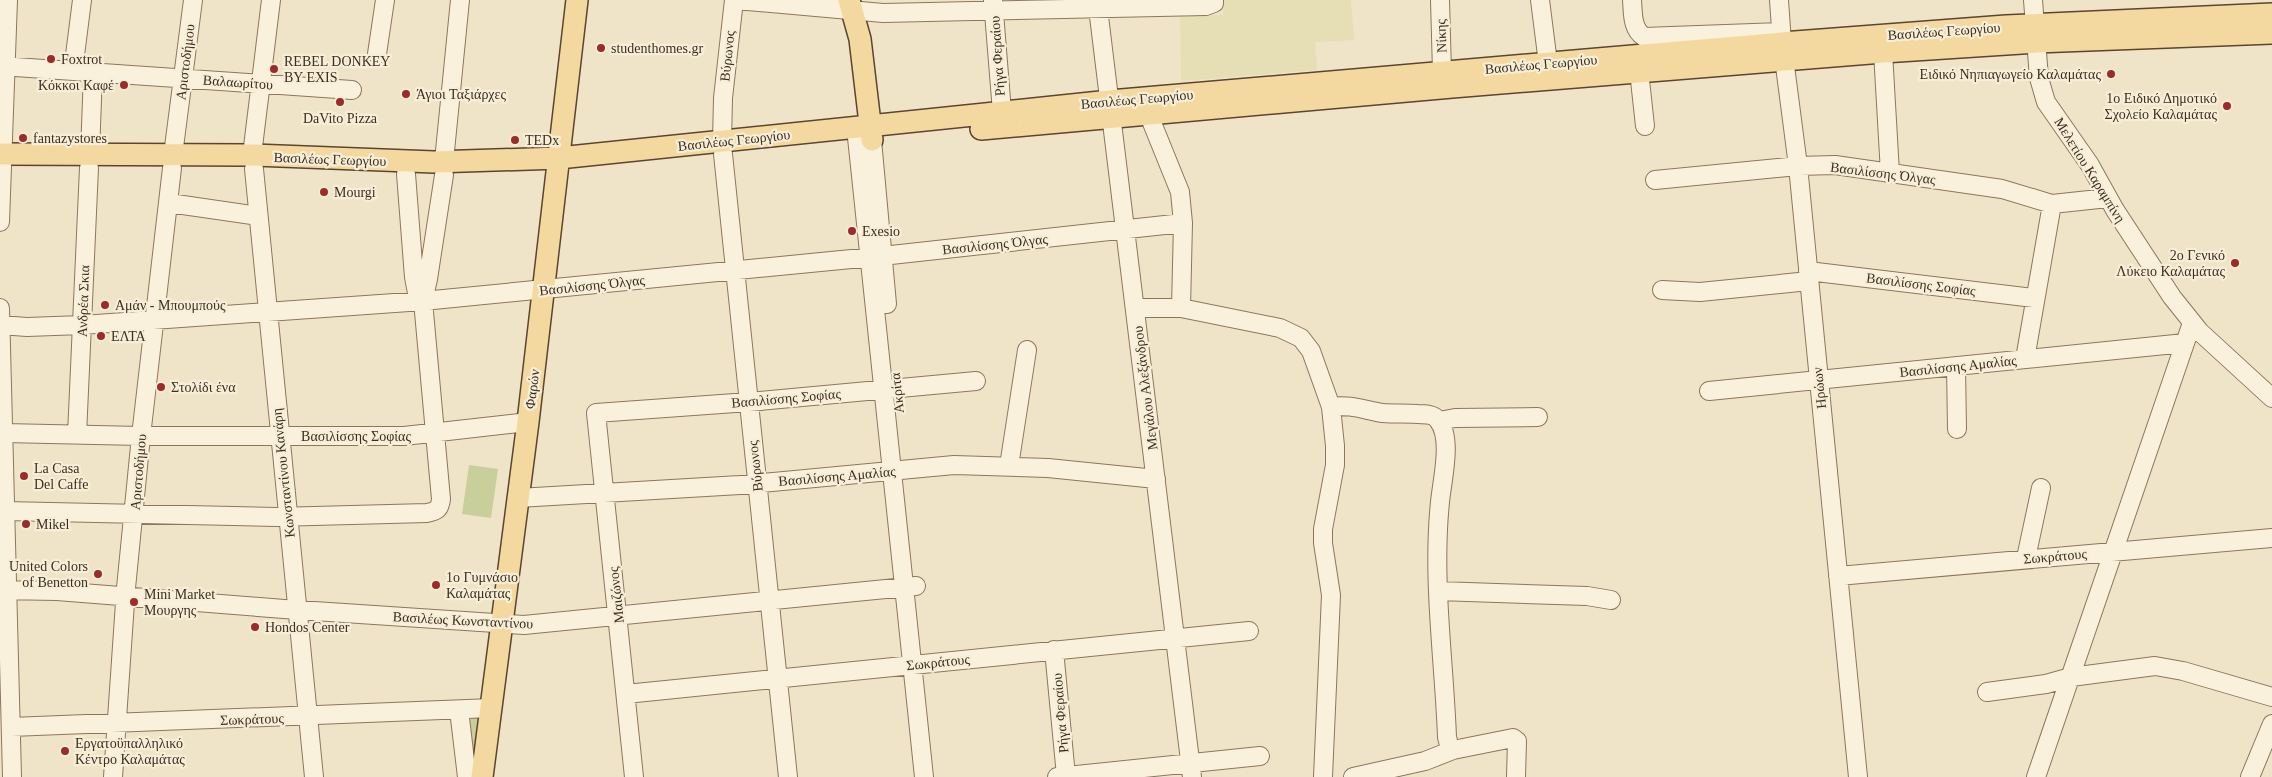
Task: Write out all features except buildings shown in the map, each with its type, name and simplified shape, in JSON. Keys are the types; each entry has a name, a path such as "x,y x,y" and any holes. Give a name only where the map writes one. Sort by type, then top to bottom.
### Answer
{"main road":[{"name":"Φαρών","path":"482,777 528,422 577,0"},
{"name":"Ακρίτα","path":"850,5 860,39 864,134"},
{"name":"Βασιλέως Γεωργίου","path":"253,162 406,174 444,168 558,165 1442,72 1783,45 2035,33 2272,14"},
{"name":"Βασιλέως Γεωργίου","path":"864,134 1002,112 1111,108 1148,113 1639,71 1783,45 1882,52 2035,33 2272,33"},
{"name":"Βασιλέως Γεωργίου","path":"1,158 89,161 392,161 444,168"}],"street":[{"path":"0,222 3,66 8,0"},
{"path":"73,71 82,0"},
{"name":"Αριστοδήμου","path":"113,777 126,596 141,436 193,0"},
{"name":"Κωνσταντίνου Κανάρη","path":"272,0 260,84 253,162 314,777"},
{"path":"377,54 385,0"},
{"path":"5,511 287,517 427,513 436,511 440,507 436,434 423,301 428,279 444,168 460,0"},
{"path":"735,0 850,5 883,13 994,5 1206,6 1214,2"},
{"name":"Βύρωνος","path":"735,0 723,98 723,148 788,777"},
{"name":"Νίκης","path":"1440,0 1442,72"},
{"path":"1540,0 1548,63"},
{"name":"Ηρώων","path":"1779,0 1798,166 1858,777"},
{"name":"Μελετίου Καραμπίνη","path":"2033,0 2039,78 2046,102 2090,165 2148,262 2192,323 2272,398"},
{"path":"1627,1 1634,26 1638,33 1644,37 1783,45"},
{"name":"Μεγάλου Αλεξάνδρου","path":"1097,4 1192,770"},
{"name":"Ρήγα Φεραίου","path":"994,5 1002,112"},
{"path":"1882,52 1890,173"},
{"name":"Βαλαωρίτου","path":"3,66 352,90"},
{"path":"1639,71 1645,126"},
{"name":"Ανδρέα Σκια","path":"77,435 93,72"},
{"path":"1148,113 1180,192 1183,223 1181,308"},
{"name":"Ακρίτα","path":"864,134 919,664 936,777"},
{"name":"Βασιλίσσης Όλγας","path":"1654,180 1798,166 1836,165 2002,189 2052,204 2108,198"},
{"path":"406,174 414,277 417,293 423,301"},
{"path":"169,203 258,216"},
{"path":"2024,359 2052,204"},
{"name":"Βασιλίσσης Όλγας","path":"0,325 27,327 82,325 423,301 1183,223"},
{"name":"Βασιλίσσης Σοφίας","path":"1662,290 1700,292 1808,276 2034,298"},
{"path":"0,308 4,433 2,454 5,511 4,590 12,777"},
{"path":"1136,308 1181,308 1280,328 1301,338 1311,351 1331,407 1336,465 1323,529 1323,543 1331,596 1323,777"},
{"path":"2036,777 2192,323"},
{"name":"Βασιλίσσης Αμαλίας","path":"1709,391 2185,343"},
{"path":"1009,466 1027,350"},
{"path":"1956,366 1957,429"},
{"name":"Βασιλίσσης Σοφίας","path":"596,413 749,402 976,381"},
{"path":"1331,407 1346,404 1382,412 1435,416 1439,421 1446,450 1438,524 1438,592 1447,737 1448,744 1454,750"},
{"name":"Μαιζώνος","path":"596,413 606,493 634,777"},
{"path":"1439,421 1474,418 1538,417"},
{"name":"Βασιλίσσης Σοφίας","path":"4,433 141,436 404,436 436,434 528,422"},
{"name":"Βασιλίσσης Αμαλίας","path":"518,498 757,483 962,465 1009,466 1156,479"},
{"path":"2026,558 2041,488"},
{"name":"Σωκράτους","path":"1838,576 2026,558 2272,538"},
{"name":"Βασιλέως Κωνσταντίνου","path":"4,590 126,596 529,625 911,587"},
{"path":"1438,592 1587,596 1611,600"},
{"name":"Σωκράτους","path":"626,694 1249,630"},
{"name":"Ρήγα Φεραίου","path":"1054,650 1062,776"},
{"name":"Ακρίτα","path":"919,664 924,777"},
{"path":"1987,692 2046,684 2071,677 2140,667 2165,666 2272,697"},
{"name":"Σωκράτους","path":"11,727 308,717 492,708"},
{"path":"458,710 467,777"},
{"path":"2250,777 2272,724"},
{"path":"1353,777 1425,761 1454,750 1513,738 1517,741 1518,748 1516,777"},
{"path":"1062,776 1192,770 1260,756"}],"shaded area":[{"path":"1223,0 1351,0 1354,40 1315,42 1317,70 1181,81 1180,16 1223,15"}],"green space":[{"path":"469,465 498,469 491,518 462,514"},
{"path":"477,718 479,721 473,765 468,719"}],"place":[{"name":"studenthomes.gr","path":"601,48"},
{"name":"Foxtrot","path":"51,59"},
{"name":"REBEL DONKEY BY EXIS","path":"274,69"},
{"name":"Ειδικό Νηπιαγωγείο Καλαμάτας","path":"2111,74"},
{"name":"Κόκκοι Καφέ","path":"124,85"},
{"name":"Άγιοι Ταξιάρχες","path":"406,94"},
{"name":"DaVito Pizza","path":"340,102"},
{"name":"1ο Ειδικό Δημοτικό Σχολείο Καλαμάτας","path":"2227,106"},
{"name":"fantazystores","path":"23,138"},
{"name":"TEDx","path":"515,140"},
{"name":"Mourgi","path":"324,192"},
{"name":"Exesio","path":"852,231"},
{"name":"2ο Γενικό Λύκειο Καλαμάτας","path":"2235,263"},
{"name":"Αμάν - Μπουμπούς","path":"105,305"},
{"name":"ΕΛΤΑ","path":"101,336"},
{"name":"Στολίδι ένα","path":"161,387"},
{"name":"La Casa Del Caffe","path":"24,476"},
{"name":"Mikel","path":"26,524"},
{"name":"United Colors of Benetton","path":"98,574"},
{"name":"1ο Γυμνάσιο Καλαμάτας","path":"436,585"},
{"name":"Mini Market Μουργης","path":"134,602"},
{"name":"Hondos Center","path":"255,627"},
{"name":"Εργατοϋπαλληλικό Κέντρο Καλαμάτας","path":"65,751"}]}
